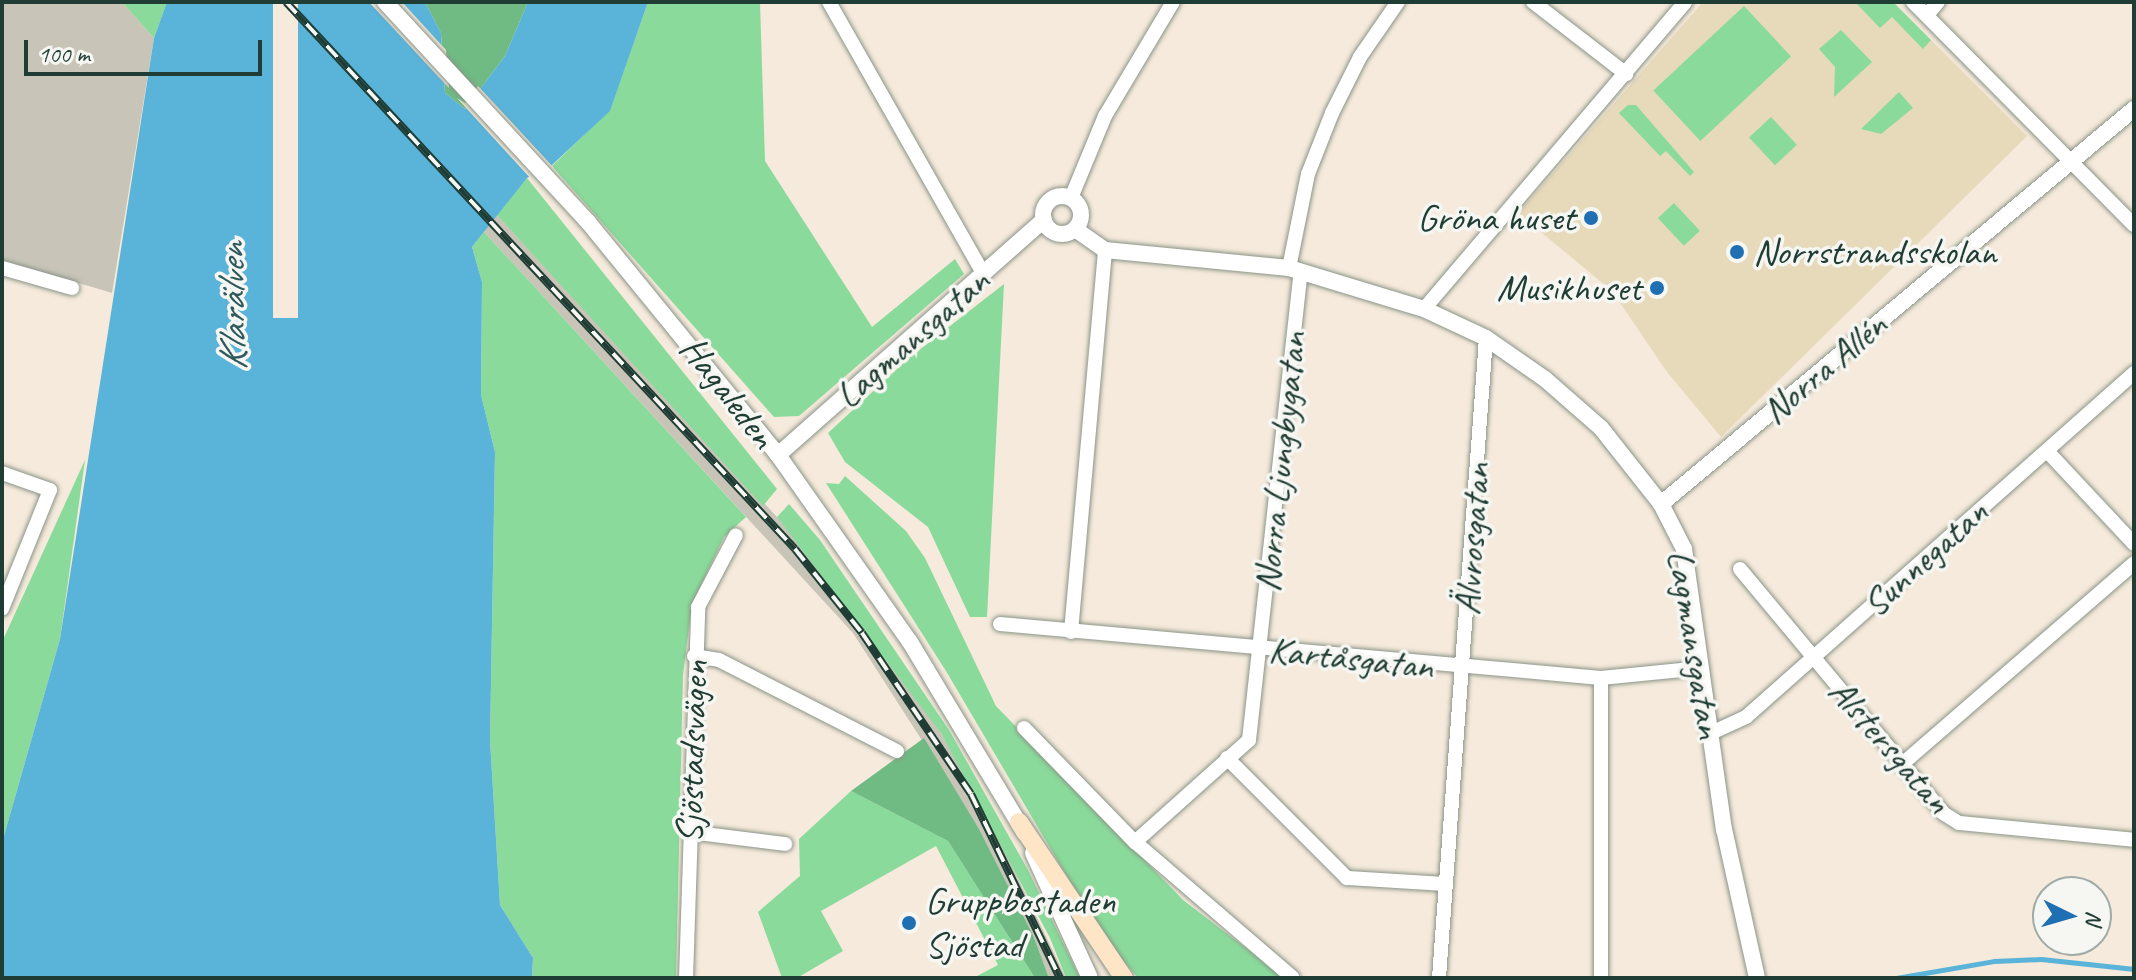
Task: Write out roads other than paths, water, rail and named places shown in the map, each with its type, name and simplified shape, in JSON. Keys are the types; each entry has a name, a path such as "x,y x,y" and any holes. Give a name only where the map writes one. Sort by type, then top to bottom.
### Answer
{"main road":[{"path":"1019,822 1124,978"}],"street":[{"name":"Hagaleden","path":"385,2 588,222 778,455 910,642 1019,822 1090,978"},
{"path":"829,2 984,275"},
{"path":"1075,229 1081,213 1071,198 1120,88 1173,2"},
{"name":"Norra Ljungbygatan","path":"1135,842 1249,740 1295,270 1308,174 1332,113 1360,57 1398,2"},
{"path":"1533,2 1626,74"},
{"path":"1424,309 1685,2"},
{"path":"1913,2 2134,225"},
{"path":"1927,15 1938,2"},
{"name":"Norra Allén","path":"1661,504 2134,109"},
{"name":"Lagmansgatan","path":"1044,220 1049,201 1071,198"},
{"name":"Lagmansgatan","path":"778,455 984,275 1032,225 1044,220"},
{"name":"Lagmansgatan","path":"1044,220 1058,234 1075,229 1105,250 1295,270 1424,309 1486,338 1574,402 1661,504 1684,549 1709,734 1757,978"},
{"path":"1071,632 1105,250"},
{"path":"2,268 72,288"},
{"name":"Älvrosgatan","path":"1439,978 1486,338"},
{"name":"Sunnegatan","path":"1709,734 1746,717 2134,373"},
{"path":"2047,451 2134,544"},
{"path":"2,473 50,490 2,609"},
{"name":"Sjöstadsvägen","path":"686,978 694,656 698,607 736,535"},
{"path":"1901,765 2134,563"},
{"name":"Alstersgatan","path":"1740,569 1901,765 1959,823 2134,840"},
{"name":"Kartåsgatan","path":"1000,624 1463,669 1601,678 1702,668"},
{"path":"694,656 719,660 897,751"},
{"path":"1601,678 1601,978"},
{"path":"1024,728 1135,842 1293,978"},
{"path":"1227,758 1347,878 1446,884"},
{"path":"689,832 785,844"}],"water":[{"name":"Klarälven","path":"167,2 425,2 441,33 445,93 465,109 505,56 528,2 648,2 610,111 552,165 527,178 472,247 482,282 481,395 495,452 490,740 500,905 533,958 532,978 2,978 2,843 60,639 154,38"}],"waterway":[{"path":"1896,978 1994,961 2041,959 2134,969"}],"railway":[{"path":"286,2 795,549 862,633 971,794 1060,978"}],"place":[{"name":"Gröna huset","path":"1591,218"},
{"name":"Norrstrandsskolan","path":"1737,252"},
{"name":"Musikhuset","path":"1657,288"},
{"name":"Gruppbostaden Sjöstad","path":"909,923"}]}
